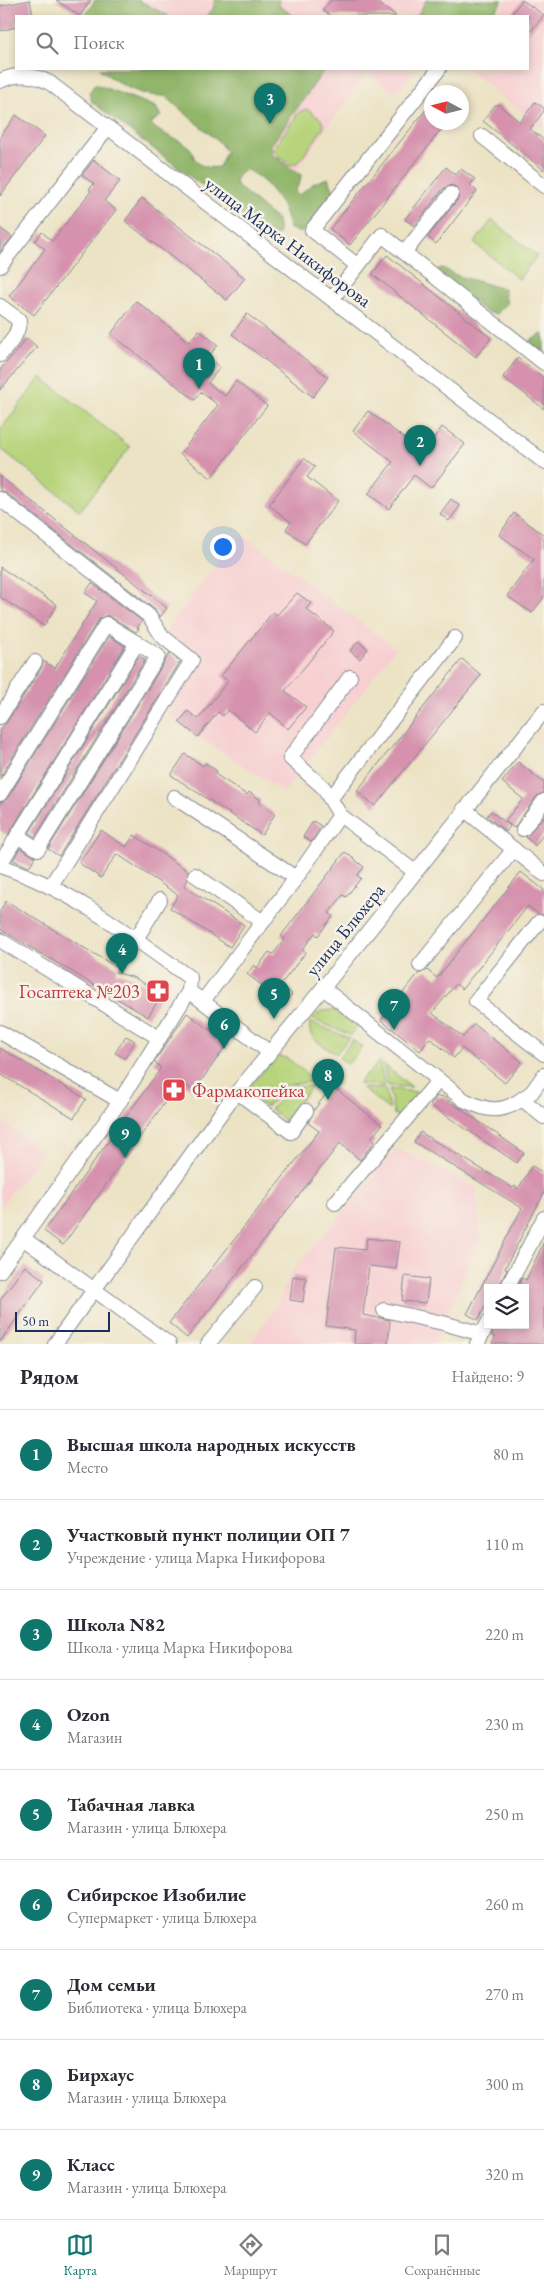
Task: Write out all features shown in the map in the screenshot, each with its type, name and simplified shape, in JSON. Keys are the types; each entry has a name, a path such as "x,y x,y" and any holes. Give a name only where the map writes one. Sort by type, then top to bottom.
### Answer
{"street":[{"path":"358,266 312,230 438,70"},
{"name":"улица Марка Никифорова","path":"0,81 32,75 50,83 544,462"},
{"path":"0,266 108,127"},
{"path":"482,136 544,186"},
{"path":"404,252 451,194"},
{"path":"332,299 382,235 544,363"},
{"path":"0,306 18,320 19,326 17,334 0,355"},
{"path":"0,499 149,616 162,636 192,660 50,887"},
{"path":"0,794 106,624 158,656 38,849 9,841"},
{"path":"331,798 455,638"},
{"path":"0,1271 120,1101 189,991 190,978 136,940 70,897 26,874 0,865 9,841 138,643"},
{"path":"0,717 35,662"},
{"path":"350,677 290,758 323,787 340,815 415,872"},
{"name":"улица Блюхера","path":"55,1344 237,1092 323,988 544,711"},
{"path":"174,797 296,878"},
{"path":"523,829 544,801"},
{"path":"464,809 544,874"},
{"path":"203,1001 296,878 340,815"},
{"path":"420,965 514,849"},
{"path":"195,875 263,922"},
{"path":"136,940 160,900"},
{"path":"539,922 476,1001 544,1054"},
{"path":"0,940 159,1038"},
{"path":"323,988 464,1100 480,1107 496,1110 510,1108 532,1092 544,1075"},
{"path":"189,991 269,1052"},
{"path":"0,1032 120,1101"},
{"path":"335,1203 439,1080"},
{"path":"237,1092 291,1132 306,1111"},
{"path":"522,1099 544,1117"},
{"path":"508,1284 544,1218"},
{"path":"24,1239 82,1280 94,1292 169,1344"},
{"path":"208,1344 255,1288"},
{"path":"384,1310 482,1334"}],"shaded area":[{"path":"104,0 472,0 460,15 93,15"},
{"path":"506,0 544,0 544,129 467,70 529,70 529,15 494,15"},
{"path":"144,70 415,70 396,93 366,73 285,187"},
{"path":"243,534 396,649 284,792 198,737 168,714 201,660 165,632 232,542"},
{"path":"0,1119 43,1153 0,1207"},
{"path":"397,1148 476,1188 481,1237 434,1344 250,1344 277,1304 290,1274"}],"green space":[{"path":"95,0 138,0 167,15 86,15"},
{"path":"215,0 279,0 278,5 293,15 207,15 213,9"},
{"path":"426,0 503,0 492,15 418,15"},
{"path":"101,70 324,70 271,145 273,155 301,175 300,182 295,191 299,195 314,183 328,178 334,191 320,212 301,233 289,228 284,210 268,186 245,169 236,178 235,184 277,220 279,233 276,237 271,238 92,102 89,93 95,84 156,107 161,116 151,123 154,127 190,148 199,164 219,167 226,152 220,143 165,96 138,92 115,80"},
{"path":"307,109 321,119 324,127 299,162 291,165 277,155 274,147 299,112"},
{"path":"492,220 537,256 519,279 474,243"},
{"path":"443,268 455,275 504,289 507,304 497,314 486,312 439,275 438,269"},
{"path":"544,333 544,355 529,341"},
{"path":"41,377 130,447 80,511 0,448 0,430"},
{"path":"334,1010 358,1025 350,1035 312,1019 321,1011"},
{"path":"310,1022 349,1038 336,1054 313,1037 309,1028"},
{"path":"352,1040 362,1047 348,1064 339,1058"},
{"path":"277,1056 287,1058 316,1081 244,1092"},
{"path":"379,1061 385,1086 358,1084 366,1074 368,1075"},
{"path":"383,1064 412,1087 388,1086"},
{"path":"312,1086 284,1121 270,1109 297,1087"},
{"path":"288,1088 266,1107 249,1094"},
{"path":"362,1088 385,1089 390,1109 388,1109"},
{"path":"389,1089 418,1092 398,1117 394,1114"}],"building":[{"path":"30,0 33,15 15,15 15,27 0,31 0,6"},
{"path":"56,0 91,0 81,15"},
{"path":"331,0 374,0 395,15 329,15 323,11"},
{"path":"522,0 544,15 529,33 529,15 511,15"},
{"path":"535,102 544,108 544,111 530,129 544,140 544,170 483,121 495,105 499,105 520,122"},
{"path":"424,112 424,130 441,130 350,245 330,229"},
{"path":"16,115 45,136 0,196 0,137"},
{"path":"94,160 120,181 104,201 116,210 34,315 9,296 45,249 35,241 42,232 52,241 91,191 89,189 94,184 82,175"},
{"path":"446,167 456,175 461,169 475,179 470,185 477,191 436,244 428,237 458,199 459,191 456,187 452,185 444,188 414,226 405,219"},
{"path":"142,198 245,278 227,300 125,221"},
{"path":"0,228 12,237 0,252"},
{"path":"387,255 491,338 476,357 372,274"},
{"path":"136,301 189,342 199,330 218,345 208,357 220,367 208,383 225,396 236,381 267,406 211,478 180,454 218,405 201,392 195,400 111,334"},
{"path":"247,314 328,377 313,397 232,334"},
{"path":"27,338 37,347 0,390 0,370"},
{"path":"518,358 544,378 544,409 503,377"},
{"path":"368,411 423,452 442,427 465,444 431,488 414,475 389,509 368,494 393,462 353,431"},
{"path":"304,458 315,467 307,477 338,501 305,544 286,529 291,522 269,505"},
{"path":"0,476 167,608 160,617 154,609 0,490"},
{"path":"451,499 460,506 449,521 440,514"},
{"path":"514,513 544,535 544,597 532,613 507,596 534,559 499,535"},
{"path":"0,567 57,605 44,626 0,597"},
{"path":"92,583 142,621 137,628 139,629 136,632 107,615 99,619 0,777 0,730 42,667 43,661 55,668 97,601 85,593"},
{"path":"297,593 311,603 306,609 334,631 285,691 306,707 288,729 270,713 255,732 228,710 223,716 218,712 198,737 179,722 188,711 198,719 228,681 221,676 273,612 277,615"},
{"path":"109,636 125,646 8,835 0,830 0,803 7,799"},
{"path":"358,641 368,649 360,659 350,651"},
{"path":"170,653 180,662 59,856 48,849"},
{"path":"139,656 145,660 35,837 29,833"},
{"path":"462,659 481,675 375,806 357,791"},
{"path":"185,754 203,766 205,763 217,771 215,774 247,795 249,792 261,800 259,803 275,814 262,835 171,775"},
{"path":"518,762 544,783 544,792 537,796 514,828 505,821 523,799 502,782"},
{"path":"491,811 510,826 506,832 487,816"},
{"path":"544,816 544,833 535,846 526,837"},
{"path":"313,821 321,826 311,842 303,837"},
{"path":"101,830 126,847 134,835 188,871 188,880 184,886 244,925 230,947 170,908 178,895 117,854 101,878 79,863"},
{"path":"20,848 35,857 29,867 13,860"},
{"path":"345,852 364,867 357,876 361,878 346,897 343,895 329,913 333,916 318,936 315,933 302,950 306,952 281,984 292,994 285,1003 247,974 254,965 257,968 269,952 273,954 285,939 281,936"},
{"path":"521,872 544,890 544,915 538,914 528,906 462,989 456,984 432,1013 463,1037 474,1024 522,1062 505,1083 462,1048 454,1058 430,1038 420,1051 381,1020 418,974 427,970 437,978"},
{"path":"6,901 118,968 115,972 135,978 162,994 148,1017 0,929 0,911"},
{"path":"187,1013 228,1043 194,1091 180,1081 63,1245 44,1231 161,1068 154,1062"},
{"path":"126,1036 135,1041 125,1058 115,1053"},
{"path":"0,1048 86,1099 74,1118 0,1074"},
{"path":"332,1086 382,1125 371,1138 375,1141 360,1160 340,1143 187,1338 169,1323 319,1131 308,1123 314,1110"},
{"path":"437,1096 440,1098 442,1096 524,1153 517,1163 430,1105"},
{"path":"420,1132 513,1188 515,1186 518,1189 532,1166 544,1173 544,1193 505,1268 507,1269 500,1284 484,1284 484,1309 478,1320 467,1314 522,1208 414,1142"},
{"path":"367,1238 400,1242 396,1269 369,1266 363,1315 390,1320 388,1344 354,1344 355,1330 326,1326 336,1247 365,1250"},
{"path":"544,1242 544,1344 492,1344 495,1337 491,1335 494,1329 529,1329 529,1284 519,1284 522,1278 526,1280"},
{"path":"25,1266 44,1280 0,1342 0,1300"},
{"path":"293,1276 306,1278 303,1302 290,1300"},
{"path":"405,1276 429,1279 426,1303 402,1301"}],"place":[{"name":"Школа N82","path":"270,124"},
{"name":"Высшая школа народных искусств","path":"199,389"},
{"name":"Участковый пункт полиции ОП 7","path":"420,466"},
{"name":"Ozon","path":"122,974"},
{"name":"Госаптека №203","path":"158,991"},
{"name":"Табачная лавка","path":"274,1019"},
{"name":"Дом семьи","path":"394,1030"},
{"name":"Сибирское Изобилие","path":"224,1049"},
{"name":"Фармакопейка","path":"174,1090"},
{"name":"Бирхаус","path":"328,1100"},
{"name":"Класс","path":"125,1158"}]}
